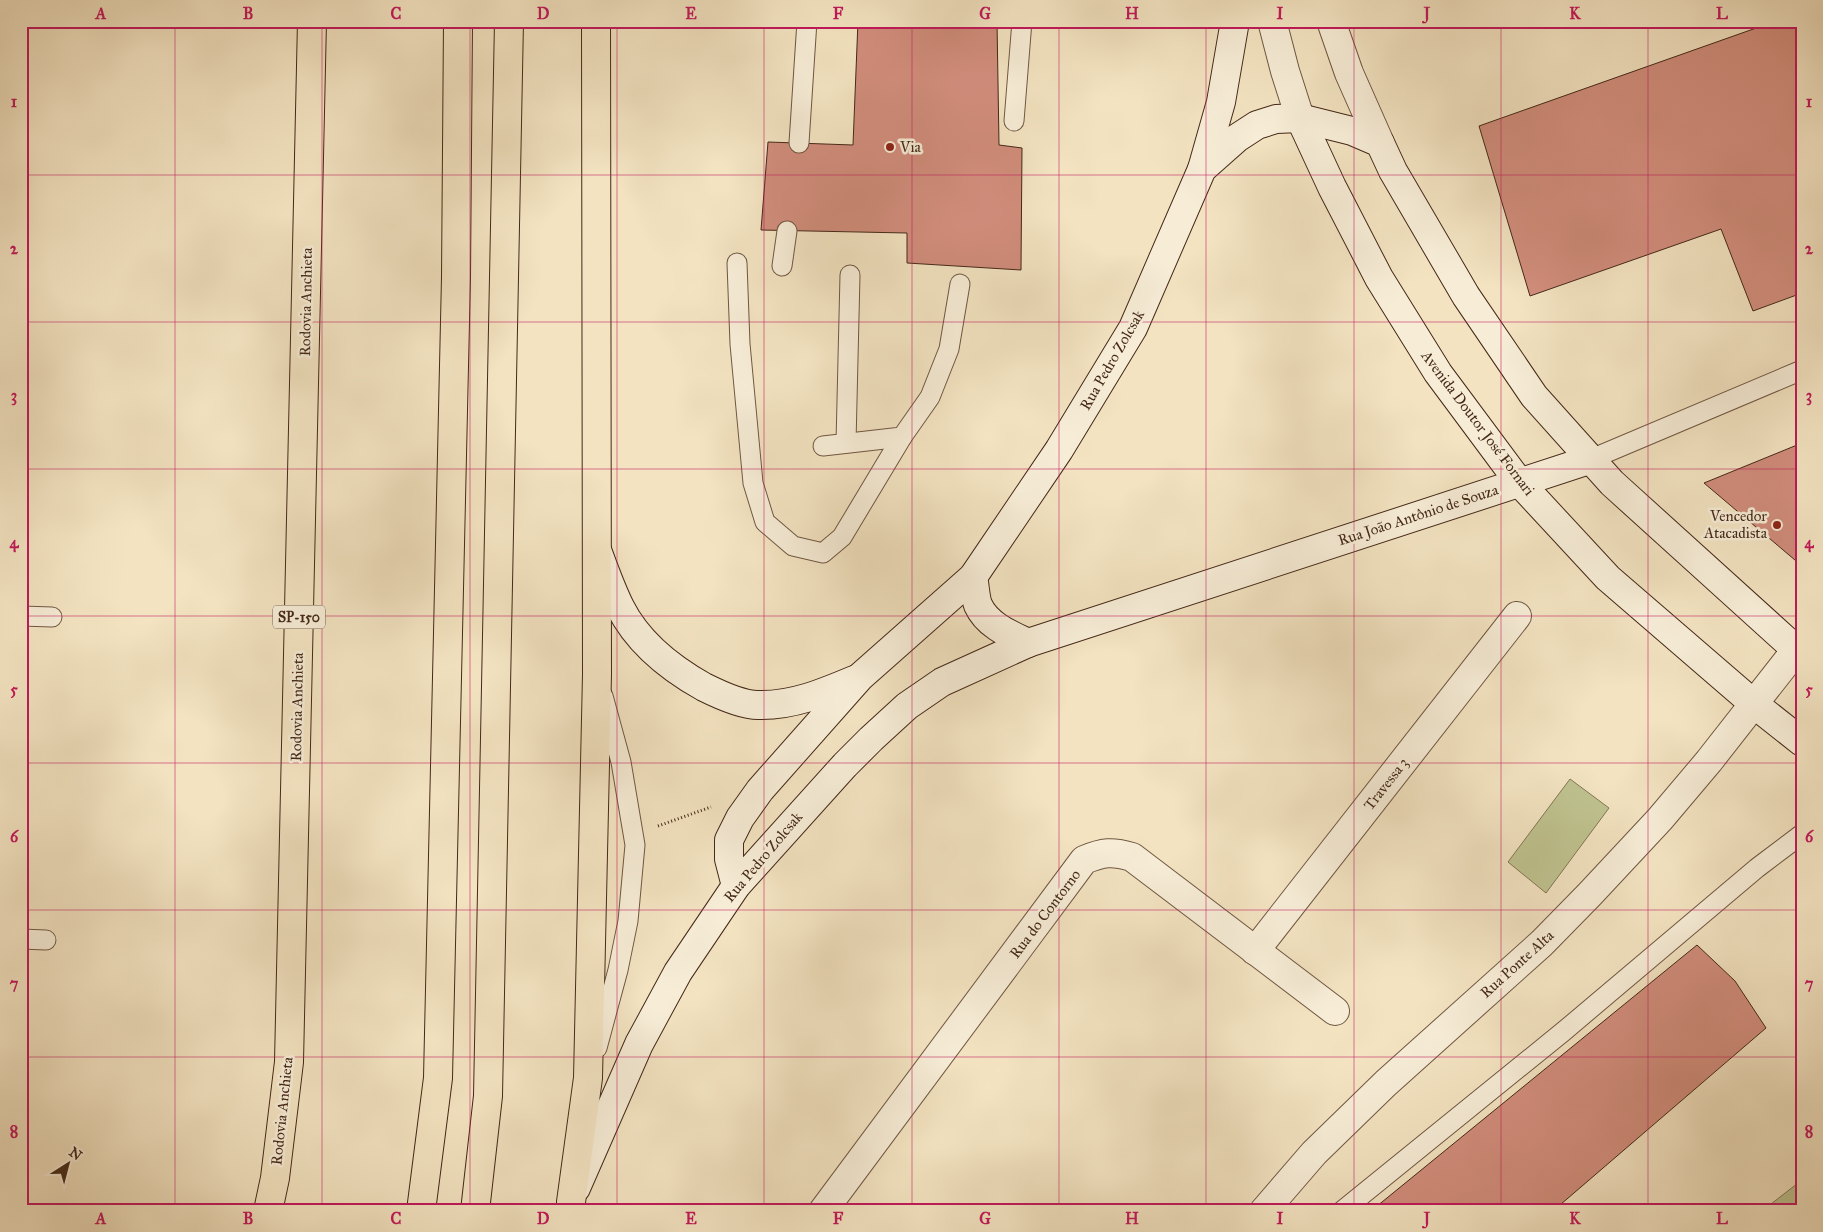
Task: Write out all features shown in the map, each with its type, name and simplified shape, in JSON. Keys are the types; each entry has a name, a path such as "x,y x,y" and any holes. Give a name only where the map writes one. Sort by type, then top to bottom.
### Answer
{"highway":[{"name":"Rodovia Anchieta","path":"268,1211 289,1062 312,21"},
{"path":"421,1211 438,1078 456,296 458,21"},
{"path":"475,1211 488,1096 509,21"},
{"path":"570,1206 588,1078 597,674 596,21"}],"main road":[{"path":"1202,169 1221,102 1236,21"},
{"name":"Avenida Doutor José Fornari","path":"1272,21 1300,118 1332,186 1380,278 1438,373 1519,482 1608,578 1754,704 1802,742"},
{"path":"1331,21 1349,73 1393,171 1466,296 1534,396 1589,460 1656,524 1800,651 1754,704"},
{"name":"Rua Pedro Zolcsak","path":"860,677 973,577 1060,450 1133,328 1202,169 1237,138 1257,125 1276,119 1300,118 1352,131 1380,143"},
{"name":"Rua João Antônio de Souza","path":"1028,643 1589,460"},
{"path":"596,548 620,607 638,634 664,662 720,696 756,706 786,703 819,694 860,677"},
{"path":"973,577 978,604 989,620 1004,632 1028,643"},
{"name":"Travessa 3","path":"1255,951 1517,616"},
{"name":"Rua Pedro Zolcsak","path":"570,1206 639,1044 678,972 736,886 845,765 907,706 942,682 1028,643"},
{"path":"736,886 729,859 729,840 740,818 760,790 860,677"},
{"name":"Rua Ponte Alta","path":"1264,1211 1314,1153 1386,1083 1542,943 1590,894 1660,818 1709,761 1754,704"},
{"name":"Rua do Contorno","path":"823,1211 1084,860 1100,853 1118,853 1132,857 1335,1011"}],"lane":[{"path":"799,143 807,21"},
{"path":"1014,121 1022,21"},
{"path":"782,266 787,230"},
{"path":"737,263 740,344 753,484 765,522 793,546 823,553 842,537 902,438 930,398 949,349 960,284"},
{"path":"846,443 850,275"},
{"name":"Rua João Antônio de Souza","path":"1589,460 1802,370"},
{"path":"823,446 902,438"},
{"path":"21,616 52,617"},
{"path":"588,1078 618,970 628,921 635,845 621,762 597,674"},
{"path":"1342,1211 1564,1031 1757,868 1802,834"},
{"path":"21,939 46,940"}],"path":[{"path":"634,835 715,806"}],"green space":[{"path":"1570,779 1609,808 1546,893 1508,862"},
{"path":"1802,1180 1802,1211 1762,1211"}],"building":[{"name":"Via","path":"858,21 997,21 999,145 1022,148 1021,270 907,263 907,233 761,230 768,142 853,145"},
{"path":"1776,21 1802,21 1802,293 1753,311 1721,229 1530,296 1479,126"},
{"name":"Vencedor Atacadista","path":"1802,443 1802,566 1704,483"},
{"path":"1697,945 1735,981 1766,1028 1553,1211 1371,1211"}],"place":[{"name":"Via","path":"890,147"},
{"name":"Vencedor Atacadista","path":"1777,525"}]}
